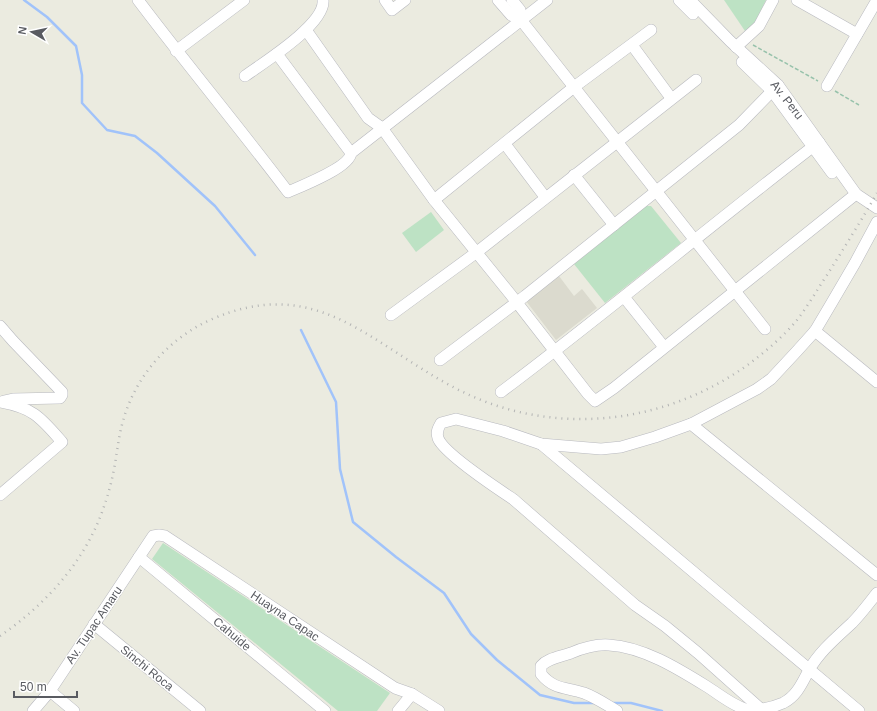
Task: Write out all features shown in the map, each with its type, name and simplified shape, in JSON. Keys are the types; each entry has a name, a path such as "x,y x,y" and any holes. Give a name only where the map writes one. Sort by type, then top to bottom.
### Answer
{"street":[{"path":"138,0 176,51 253,146 288,192 345,163 350,157 351,153 547,0"},
{"path":"176,51 244,0"},
{"path":"244,76 277,54 306,30 317,18 324,4 323,0"},
{"path":"498,0 511,16 521,20 765,329"},
{"path":"512,0 520,10 521,20"},
{"path":"440,360 517,302 740,125 775,88 679,0"},
{"name":"Av. Peru","path":"690,0 775,88 854,196"},
{"path":"736,47 759,26 773,0"},
{"path":"797,0 857,34"},
{"path":"828,86 877,0"},
{"path":"306,30 368,118 382,128 434,200 595,401 614,388 734,290 854,196 877,208"},
{"path":"434,200 574,87 651,30"},
{"path":"632,45 670,98"},
{"path":"277,54 351,153"},
{"path":"391,315 477,252 545,197 617,142 670,98 696,80"},
{"path":"505,144 545,197"},
{"path":"502,392 555,352 694,239 815,144"},
{"path":"574,175 614,225"},
{"path":"762,710 698,653 635,605 513,499 449,452 440,442 437,436 437,430 441,423 456,419 503,430 541,444 601,449 621,447 656,437 691,424 757,389 771,379 815,331 877,222"},
{"path":"624,297 664,347"},
{"path":"0,326 12,341 57,385 62,392 62,395 60,398 13,398 0,402"},
{"path":"815,331 877,382"},
{"path":"0,402 13,404 37,415 62,442 0,495"},
{"path":"691,424 877,575"},
{"path":"541,444 859,711"},
{"name":"Huayna Capac","path":"139,557 153,536 164,536 395,688 412,694 439,711"},
{"name":"Av. Tupac Amaru","path":"33,711 50,690 139,557"},
{"name":"Cahuide","path":"139,557 325,711"},
{"path":"618,711 584,693 554,686 541,674 541,666 546,660 557,658 595,645 628,648 662,661 706,686 730,703 746,709 762,710 784,702 794,696 809,670 830,644 852,622 877,593"},
{"name":"Sinchi Roca","path":"94,624 200,711"},
{"path":"50,690 74,711"},
{"path":"398,711 412,694"}],"path":[{"path":"750,43 828,86 859,106"}],"shaded area":[{"path":"559,276 574,296 582,289 597,308 556,340 526,301"}],"green space":[{"path":"724,0 766,0 755,23 745,31"},
{"path":"646,206 651,206 681,243 605,303 574,264"},
{"path":"431,212 444,230 416,252 402,233"},
{"path":"163,543 390,693 377,711 338,711 152,559"}],"waterway":[{"path":"24,0 47,17 76,46 82,75 82,103 107,130 135,136 157,153 215,206 255,255"},
{"path":"301,330 336,402 340,469 353,522 444,593 471,634 497,660 540,695 574,703 594,703"},
{"path":"611,703 631,703 662,711"}],"railway":[{"path":"0,636 45,599 70,570 91,538 109,491 120,434 128,405 145,375 155,361 167,349 180,338 210,320 247,308 281,304 311,309 340,320 368,334 455,388 491,404 529,414 567,419 605,418 643,412 680,401 716,385 749,364 781,338 809,304 877,193"}]}
